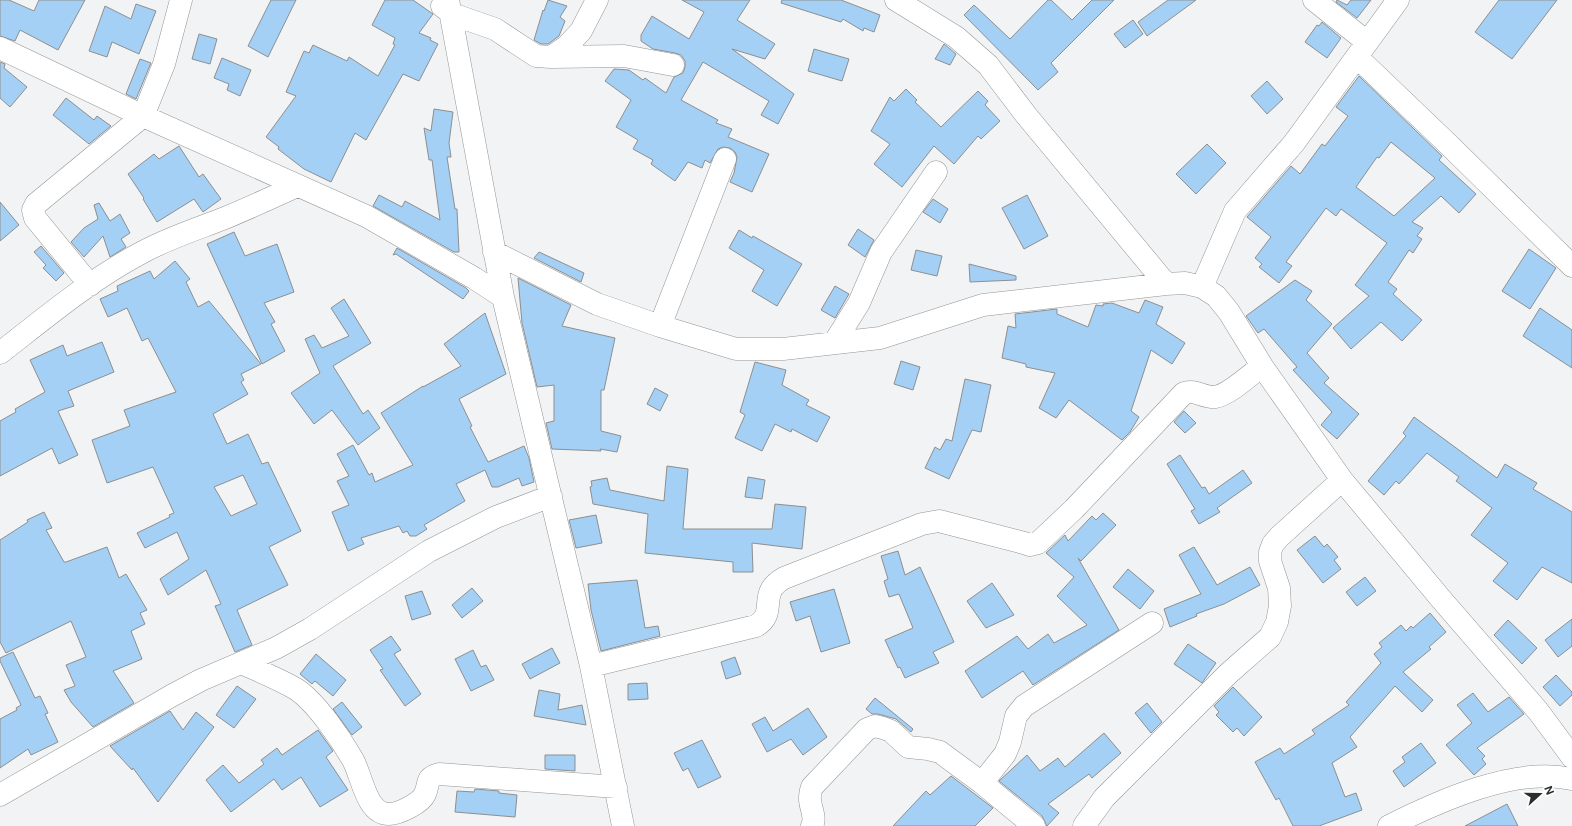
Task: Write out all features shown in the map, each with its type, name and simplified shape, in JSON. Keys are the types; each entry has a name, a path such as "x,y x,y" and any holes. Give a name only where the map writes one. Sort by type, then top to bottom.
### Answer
{"street":[{"path":"90,285 35,218 33,210 36,204 143,116 164,64 181,0"},
{"path":"435,0 495,29 536,56 624,56 673,65"},
{"path":"551,57 567,46 581,31 597,0"},
{"path":"896,0 956,37 988,65 1026,115 1166,284"},
{"path":"1314,0 1448,144 1572,266"},
{"path":"1202,287 1235,211 1294,143 1398,0"},
{"path":"450,7 502,297 552,496 592,666 623,826"},
{"path":"0,48 143,116 366,216 474,278 502,297"},
{"path":"660,326 725,159"},
{"path":"834,343 859,303 881,252 936,172"},
{"path":"0,353 90,285 142,252 176,236 224,218 298,186"},
{"path":"494,252 597,304 660,326 736,349 783,350 880,338 983,305 1166,284 1185,283 1202,287 1216,296 1229,312 1262,366 1342,480 1538,711 1572,756"},
{"path":"592,666 756,626 764,622 768,612 769,592 775,583 784,578 922,524 939,521 1024,543 1038,543 1074,509 1184,393 1190,391 1214,397 1227,393 1262,366"},
{"path":"1084,826 1104,798 1229,673 1270,637 1277,622 1280,606 1279,588 1270,557 1273,544 1278,536 1342,480"},
{"path":"0,795 201,680 276,648 310,628 429,551 496,517 552,496"},
{"path":"982,783 1005,754 1010,742 1016,716 1024,706 1152,623"},
{"path":"241,663 297,690 311,702 342,742 354,762 368,799 373,807 381,813 389,814 399,812 420,800 425,794 431,776 439,774 616,787"},
{"path":"812,826 814,820 809,802 809,794 812,787 867,729 875,726 891,731 908,747 940,752 982,783 1034,826"},
{"path":"1389,826 1430,806 1517,778 1553,776 1572,779"}],"building":[{"path":"0,0 9,0 34,11 39,0 85,0 58,50 20,30 15,41 0,36"},
{"path":"271,0 296,0 268,57 248,46"},
{"path":"385,0 413,0 433,14 419,33 431,38 430,40 438,44 419,81 403,74 366,140 355,133 331,182 304,169 278,149 279,147 266,137 296,96 286,92 304,51 309,53 313,45 347,61 349,57 378,76 395,45 393,44 395,38 372,25"},
{"path":"548,0 567,6 560,17 565,21 559,36 548,44 541,44 534,40 543,10 544,11"},
{"path":"682,0 750,0 737,20 775,44 765,59 732,49 794,94 778,124 761,115 769,101 703,62 681,100 718,120 716,123 732,129 728,137 769,154 752,192 730,182 734,173 737,157 735,152 730,148 723,147 718,149 710,163 705,160 702,168 688,162 675,181 651,164 653,160 633,149 638,140 616,127 631,100 605,81 614,69 629,70 643,80 645,78 666,93 674,77 683,73 685,61 681,55 653,49 641,41 641,35 652,16 689,39 704,12"},
{"path":"782,0 841,0 880,15 874,32 864,28 863,31 843,19 841,22 781,3"},
{"path":"1048,0 1051,0 1072,20 1092,0 1114,0 1051,63 1058,72 1038,90 964,15 974,5 1010,39"},
{"path":"1168,0 1196,0 1147,36 1138,22"},
{"path":"1337,0 1347,5 1351,0 1371,0 1357,18 1336,2"},
{"path":"1499,0 1557,0 1512,59 1475,32"},
{"path":"136,4 156,11 139,54 112,42 107,57 89,51 105,6 131,19"},
{"path":"1133,20 1143,34 1125,48 1114,34"},
{"path":"1322,22 1341,38 1327,58 1305,42 1317,25 1319,26"},
{"path":"199,34 217,39 210,64 192,59"},
{"path":"944,44 956,54 950,65 935,59"},
{"path":"814,49 849,59 842,81 808,71"},
{"path":"222,58 251,70 240,96 227,90 229,84 214,78"},
{"path":"140,59 151,63 136,99 126,94"},
{"path":"0,62 5,64 4,68 27,87 10,107 0,98"},
{"path":"1359,76 1442,156 1439,160 1476,194 1459,213 1441,196 1412,222 1423,228 1417,236 1422,239 1413,253 1409,250 1388,282 1397,289 1393,294 1422,320 1402,341 1381,322 1351,349 1333,328 1369,296 1355,285 1387,243 1341,209 1336,216 1326,208 1286,262 1292,266 1279,283 1259,267 1262,264 1255,258 1271,237 1247,217 1291,166 1300,174 1322,144 1325,146 1348,116 1336,107","holes":["1391,142 1435,178 1394,216 1356,187 1377,157 1379,158"]},
{"path":"1267,81 1283,99 1267,114 1251,96"},
{"path":"906,89 917,100 915,102 941,127 978,91 988,101 985,105 1000,121 981,139 978,136 954,164 934,146 902,187 874,164 890,144 871,131 890,97 894,101"},
{"path":"66,98 94,120 97,116 111,126 89,144 53,115"},
{"path":"434,109 453,112 449,143 451,157 447,157 455,209 457,209 459,252 454,252 373,206 379,195 402,207 405,201 440,220 432,160 429,160 424,128 431,131"},
{"path":"1207,144 1226,163 1196,194 1176,174"},
{"path":"179,146 199,177 203,174 221,199 203,212 194,199 157,222 143,199 144,198 128,174 154,154 159,159"},
{"path":"1027,195 1048,236 1024,249 1002,208"},
{"path":"933,199 948,209 940,223 923,212"},
{"path":"0,202 19,225 0,241"},
{"path":"99,203 110,221 120,214 130,233 121,239 126,247 110,257 103,236 84,257 71,242 84,228 98,219 94,205"},
{"path":"858,229 874,240 865,257 848,245"},
{"path":"739,230 752,238 753,236 802,264 777,306 752,291 764,270 729,248"},
{"path":"234,232 245,256 277,244 294,292 264,303 275,322 271,324 285,351 262,364 207,244"},
{"path":"41,246 64,273 56,281 43,268 46,265 34,252"},
{"path":"397,248 469,291 463,299 396,254 393,255"},
{"path":"1529,249 1556,268 1530,309 1502,291"},
{"path":"916,250 942,256 937,276 911,270"},
{"path":"539,252 584,273 581,282 534,258"},
{"path":"175,261 190,279 186,282 198,307 209,301 261,364 241,374 244,380 241,382 248,394 213,414 227,444 248,434 262,464 268,462 301,531 269,547 288,585 237,610 252,645 235,652 215,606 221,604 206,570 168,595 160,579 189,559 177,532 145,548 137,533 170,517 169,515 174,513 153,467 107,483 92,440 130,426 124,410 176,392 148,338 142,341 127,308 108,317 100,299 118,291 117,286 150,271 154,279","holes":["243,475 257,504 231,516 214,487"]},
{"path":"969,264 1016,276 1016,280 970,282"},
{"path":"518,278 571,305 562,326 615,338 604,390 601,390 601,431 621,436 617,452 600,449 601,451 552,449 546,423 554,421 554,385 537,387 522,323"},
{"path":"1295,280 1312,291 1306,300 1332,324 1307,353 1329,378 1324,383 1359,414 1337,439 1321,425 1332,412 1293,370 1297,367 1264,329 1258,333 1246,316"},
{"path":"835,286 849,294 835,318 821,310"},
{"path":"344,299 371,343 333,366 363,414 368,410 380,428 358,445 332,410 314,424 291,393 320,373 305,339 314,335 322,348 349,336 331,308"},
{"path":"1145,300 1163,307 1156,324 1185,343 1172,364 1151,350 1131,411 1139,417 1130,432 1122,440 1069,400 1056,418 1039,408 1055,373 1026,367 1026,364 1002,358 1008,326 1016,328 1015,314 1057,309 1057,314 1088,327 1096,305 1103,306 1103,304 1112,303 1139,313"},
{"path":"1540,308 1572,330 1572,368 1523,336"},
{"path":"485,313 506,374 459,399 472,426 470,427 488,462 524,446 529,458 534,482 522,486 519,478 498,487 492,487 485,470 456,484 465,501 424,525 427,529 416,536 410,536 407,531 403,533 399,526 361,538 364,544 348,551 332,512 349,505 337,481 349,476 337,454 353,445 369,475 372,473 375,482 413,465 381,413 423,386 461,366 444,344"},
{"path":"102,342 114,372 68,391 74,406 58,411 78,455 59,464 52,448 0,476 0,421 16,412 15,409 45,392 30,360 63,345 67,356"},
{"path":"901,361 920,367 913,390 894,384"},
{"path":"755,362 786,370 782,385 809,400 806,405 830,417 817,442 792,429 791,432 775,424 762,451 735,438 745,415 740,412"},
{"path":"965,379 991,385 981,432 972,430 949,479 925,468 935,447 940,450 946,439 952,441"},
{"path":"655,388 668,395 660,411 647,404"},
{"path":"1184,411 1196,423 1185,433 1174,422"},
{"path":"1414,417 1497,478 1505,464 1537,483 1533,489 1572,512 1572,583 1542,567 1517,600 1493,581 1508,563 1471,535 1492,508 1456,481 1459,477 1427,453 1399,484 1396,481 1384,495 1368,481 1406,436 1403,433"},
{"path":"1180,455 1202,488 1205,487 1209,494 1243,470 1252,483 1217,508 1220,512 1199,524 1191,511 1195,509 1167,464"},
{"path":"667,466 688,469 683,529 772,529 775,504 806,507 802,549 752,543 753,572 733,572 733,562 645,553 648,514 593,504 590,487 592,486 591,481 607,478 610,490 664,501"},
{"path":"748,477 765,480 762,499 745,497"},
{"path":"44,512 52,528 46,530 64,562 107,547 119,578 126,574 147,610 140,613 145,624 131,631 142,659 113,671 134,703 93,727 71,702 64,690 75,686 66,665 86,657 71,621 6,653 0,642 0,540 28,522 27,520"},
{"path":"1103,513 1116,525 1081,561 1078,558 1119,630 1033,685 1023,671 982,698 965,671 1017,636 1028,649 1048,634 1054,643 1087,625 1057,596 1074,577 1046,553 1065,535 1068,541 1092,516 1096,520"},
{"path":"596,515 602,543 576,548 569,520"},
{"path":"1315,536 1324,547 1327,544 1338,557 1334,560 1341,569 1323,583 1297,550"},
{"path":"1194,547 1217,585 1250,567 1260,585 1224,604 1196,614 1197,616 1170,627 1164,609 1201,594 1179,555"},
{"path":"898,551 905,575 920,567 954,642 933,652 939,663 905,678 900,667 898,668 885,640 913,628 899,594 889,597 884,581 888,579 881,556"},
{"path":"1128,569 1154,591 1140,609 1113,587"},
{"path":"1365,577 1376,591 1357,606 1346,592"},
{"path":"637,580 645,628 658,626 660,636 601,651 591,610 588,584"},
{"path":"992,583 1014,615 986,628 967,601"},
{"path":"472,588 483,601 462,618 452,605"},
{"path":"834,589 850,643 821,652 810,616 796,621 790,602"},
{"path":"422,591 431,614 412,620 405,596"},
{"path":"1430,613 1446,632 1429,647 1431,649 1403,672 1433,700 1422,712 1395,686 1350,737 1357,747 1332,763 1345,797 1356,793 1362,810 1319,826 1293,826 1279,798 1276,800 1255,762 1280,748 1284,754 1315,734 1312,730 1349,705 1346,702 1381,663 1374,654 1382,647 1379,643 1401,625 1406,631 1411,626 1413,628"},
{"path":"1572,619 1572,646 1558,657 1545,640"},
{"path":"1508,620 1537,648 1522,664 1494,635"},
{"path":"391,636 401,650 394,654 421,694 405,706 380,670 383,669 370,650"},
{"path":"1188,644 1216,663 1202,683 1174,664"},
{"path":"552,648 560,663 530,679 522,664"},
{"path":"473,650 481,667 486,665 494,680 471,691 455,659"},
{"path":"13,652 35,698 40,696 48,713 45,714 58,742 31,755 28,749 0,768 0,719 17,710 16,708 21,705 0,661 0,658"},
{"path":"316,654 346,680 333,696 315,681 312,684 300,674"},
{"path":"735,657 741,674 726,679 721,662"},
{"path":"1556,675 1572,692 1572,695 1560,706 1543,687"},
{"path":"647,683 648,699 628,700 628,684"},
{"path":"237,686 256,699 234,728 216,715"},
{"path":"1233,687 1262,717 1244,736 1237,728 1233,732 1216,715 1219,712 1214,706"},
{"path":"539,690 560,694 558,710 582,705 586,725 534,716"},
{"path":"1473,693 1488,712 1509,697 1524,714 1477,748 1485,756 1482,759 1486,764 1474,775 1446,745 1472,723 1457,705"},
{"path":"875,698 913,729 911,732 896,719 878,714 872,714 866,709"},
{"path":"342,702 362,727 352,735 333,709"},
{"path":"1147,703 1162,722 1151,733 1135,713"},
{"path":"808,708 827,737 803,755 791,739 767,752 752,724 765,717 773,731"},
{"path":"170,711 183,730 196,712 214,727 158,802 133,768 132,770 110,746"},
{"path":"318,730 333,751 326,757 348,790 320,807 301,777 282,790 274,779 231,812 206,780 223,765 239,783 264,764 261,760 277,748 282,755"},
{"path":"1104,733 1121,753 1092,778 1089,774 1048,804 1059,813 1047,826 1042,816 999,781 1027,755 1040,771 1058,758 1065,767"},
{"path":"702,740 721,777 698,788 688,768 683,771 674,753"},
{"path":"1421,743 1436,763 1404,787 1393,771 1405,762 1402,757"},
{"path":"545,755 575,755 575,771 545,769"},
{"path":"951,776 993,808 975,826 893,826 926,791 930,795"},
{"path":"475,789 499,791 499,793 517,795 515,817 455,812 457,791 474,792"},
{"path":"1507,804 1518,826 1465,826"}]}
